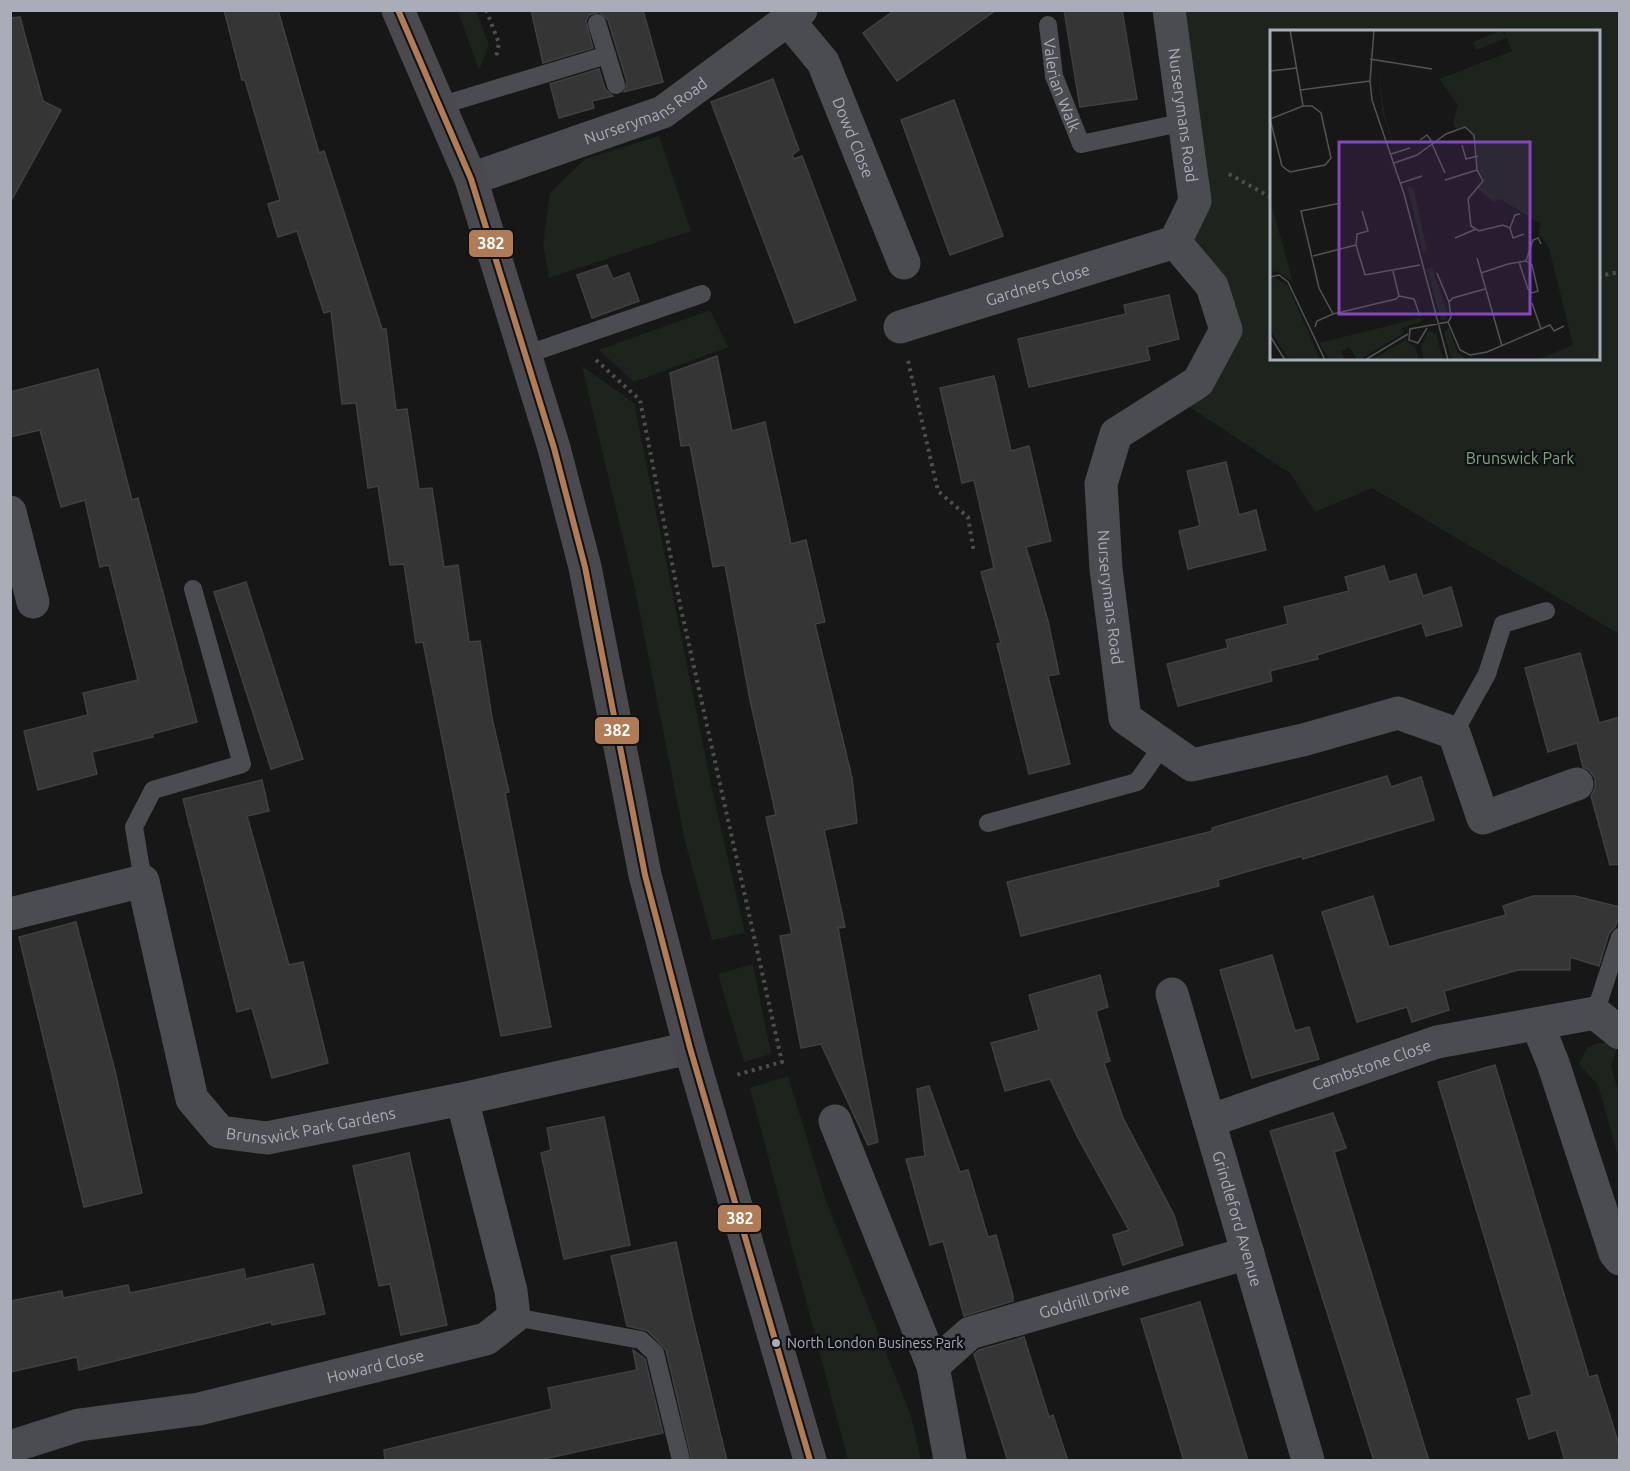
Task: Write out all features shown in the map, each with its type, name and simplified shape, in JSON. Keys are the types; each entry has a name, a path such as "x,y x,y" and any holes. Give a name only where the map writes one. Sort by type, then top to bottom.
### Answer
{"street":[{"path":"398,10 471,179 554,448 585,567 645,875 690,1048 810,1461"},
{"name":"Nurserymans Road","path":"1169,10 1195,201 1175,242 1212,286 1226,330 1198,382 1116,434 1101,484 1106,569 1125,718 1192,765 1303,740 1398,713 1454,734"},
{"name":"Nurserymans Road","path":"471,179 663,112 795,15"},
{"name":"Dowd Close","path":"795,15 823,62 904,263"},
{"name":"Gardners Close","path":"900,327 1175,242"},
{"path":"12,521 33,602"},
{"path":"1454,734 1483,818 1577,784"},
{"path":"10,915 143,881"},
{"name":"Brunswick Park Gardens","path":"143,881 192,1099 220,1132 267,1138 462,1100 690,1048"},
{"name":"Grindleford Avenue","path":"1172,994 1306,1452"},
{"name":"Cambstone Close","path":"1209,1121 1437,1042 1538,1026 1607,1023"},
{"path":"1538,1026 1553,1062 1615,1253 1620,1259"},
{"path":"462,1100 511,1291 514,1317"},
{"path":"835,1121 933,1366 950,1461"},
{"name":"Goldrill Drive","path":"933,1366 970,1333 1248,1253"},
{"name":"Howard Close","path":"10,1447 79,1425 199,1409 486,1339 514,1317"}],"lane":[{"path":"597,23 616,85"},
{"name":"Valerian Walk","path":"1048,25 1054,76 1081,144 1185,122"},
{"path":"439,106 607,55"},
{"path":"525,355 702,294"},
{"path":"143,881 134,827 153,790 242,764 193,589"},
{"path":"1454,734 1487,674 1503,624 1546,611"},
{"path":"988,823 1137,782 1163,745"},
{"path":"1607,1023 1620,937"},
{"path":"514,1317 641,1340 655,1353 681,1461"}],"path":[{"path":"486,10 499,43 489,91"},
{"path":"1600,276 1620,272"},
{"path":"900,327 938,491 968,517 974,553"},
{"path":"573,339 640,400 683,621 782,1062 701,1086"}],"green space":[{"path":"458,11 476,11 489,45 479,70"},
{"name":"Brunswick Park","path":"1170,11 1619,11 1619,634 1372,488 1315,512 1290,473 1174,397 1227,328 1178,241 1194,200"},
{"path":"659,136 691,231 549,278 543,244 550,193 585,159"},
{"path":"710,310 728,347 634,382 599,350"},
{"path":"582,366 634,403 713,794 745,933 712,940 685,841 635,589"},
{"path":"753,964 771,1054 744,1062 718,974"},
{"path":"1599,1043 1618,1044 1611,1066 1619,1094 1619,1159 1598,1085 1579,1064 1588,1047"},
{"path":"788,1076 825,1198 911,1416 921,1460 848,1460 750,1088"}],"building":[{"path":"224,10 278,10 319,153 324,151 382,329 386,329 396,410 407,409 419,489 432,488 444,567 458,565 469,642 480,641 492,718 509,792 505,793 551,1027 501,1036 423,642 416,643 404,564 390,565 378,486 368,488 356,403 342,404 331,311 324,313 297,231 278,237 268,204 280,200 245,80 242,80"},
{"path":"531,10 643,10 663,82 624,92 627,82 608,20 599,12 589,15 586,21 593,48 543,63"},
{"path":"895,10 996,10 897,81 863,33"},
{"path":"1064,10 1122,10 1137,99 1080,107"},
{"path":"20,17 43,101 61,110 10,203 10,18"},
{"path":"599,69 605,89 613,96 592,101 594,108 559,118 550,84"},
{"path":"773,79 799,150 792,155 794,159 802,156 856,300 795,323 711,102"},
{"path":"954,100 1003,236 950,255 901,120"},
{"path":"607,265 613,279 629,273 639,301 592,318 577,275"},
{"path":"1169,295 1179,339 1147,347 1150,360 1029,387 1018,339 1126,314 1124,305"},
{"path":"717,356 732,431 765,422 791,544 806,540 825,622 815,624 852,778 857,823 824,830 845,927 838,928 878,1142 868,1145 821,1044 801,1048 780,936 792,934 766,817 776,815 750,700 725,565 713,567 690,445 681,446 670,373"},
{"path":"98,369 132,500 138,498 197,722 152,734 153,737 92,752 97,774 38,790 24,731 88,715 83,693 138,680 109,565 100,567 85,500 61,507 40,430 10,437 10,392"},
{"path":"994,376 1011,451 1029,446 1051,541 1026,547 1048,621 1059,674 1048,676 1070,764 1029,774 997,644 1001,643 981,572 994,568 974,480 962,483 940,388"},
{"path":"1226,462 1239,515 1256,510 1266,550 1188,569 1179,531 1200,526 1187,471"},
{"path":"1384,566 1389,582 1416,574 1423,596 1451,587 1462,626 1426,636 1422,623 1317,655 1318,659 1270,671 1272,681 1178,706 1167,664 1228,648 1226,640 1288,624 1284,607 1349,591 1345,577"},
{"path":"246,582 303,759 271,769 214,592"},
{"path":"1580,653 1599,723 1620,717 1620,864 1610,865 1591,796 1595,788 1595,778 1589,770 1583,767 1577,743 1548,752 1525,668"},
{"path":"1387,776 1391,787 1421,777 1434,820 1303,859 1302,856 1218,880 1219,886 1021,936 1007,882 1213,831 1212,828"},
{"path":"262,780 269,811 247,816 289,965 303,962 328,1063 272,1078 252,1008 237,1012 183,799"},
{"path":"1373,896 1389,947 1506,915 1503,906 1533,896 1575,896 1620,907 1620,915 1615,927 1609,933 1599,966 1570,957 1570,970 1518,970 1444,991 1449,1010 1412,1022 1407,1007 1357,1022 1322,912"},
{"path":"76,922 115,1071 142,1193 84,1207 19,937"},
{"path":"1272,955 1295,1031 1309,1027 1319,1059 1252,1078 1220,970"},
{"path":"1100,975 1108,1007 1096,1011 1110,1061 1104,1063 1123,1118 1174,1215 1183,1245 1123,1265 1113,1235 1129,1230 1077,1136 1050,1079 1005,1091 991,1043 1039,1030 1029,995"},
{"path":"1495,1065 1589,1377 1597,1375 1620,1448 1620,1461 1565,1461 1556,1430 1529,1439 1517,1399 1532,1395 1438,1082"},
{"path":"929,1086 960,1172 968,1170 988,1237 996,1235 1013,1296 1013,1301 964,1316 943,1241 930,1245 906,1159 925,1156 917,1089"},
{"path":"1333,1113 1346,1148 1334,1152 1429,1461 1374,1461 1270,1131"},
{"path":"604,1117 630,1245 564,1259 541,1153 551,1150 547,1128"},
{"path":"409,1153 447,1325 401,1335 390,1284 379,1286 353,1166"},
{"path":"676,1242 727,1461 692,1461 666,1350 648,1331 627,1326 611,1256"},
{"path":"313,1264 325,1314 272,1325 271,1322 79,1370 77,1357 10,1372 10,1301 62,1291 63,1298 128,1285 130,1293 244,1269 246,1279"},
{"path":"1200,1302 1248,1461 1184,1461 1141,1319"},
{"path":"1024,1337 1049,1417 1053,1415 1068,1461 1008,1461 974,1354 979,1350"},
{"path":"633,1350 645,1359 663,1433 535,1461 385,1461 384,1450 552,1409 548,1388 637,1370"}],"transit line":[{"name":"382","path":"398,10 471,179 554,448 585,567 645,875 690,1048 810,1460"}],"place":[{"name":"North London Business Park","path":"776,1343"}]}
